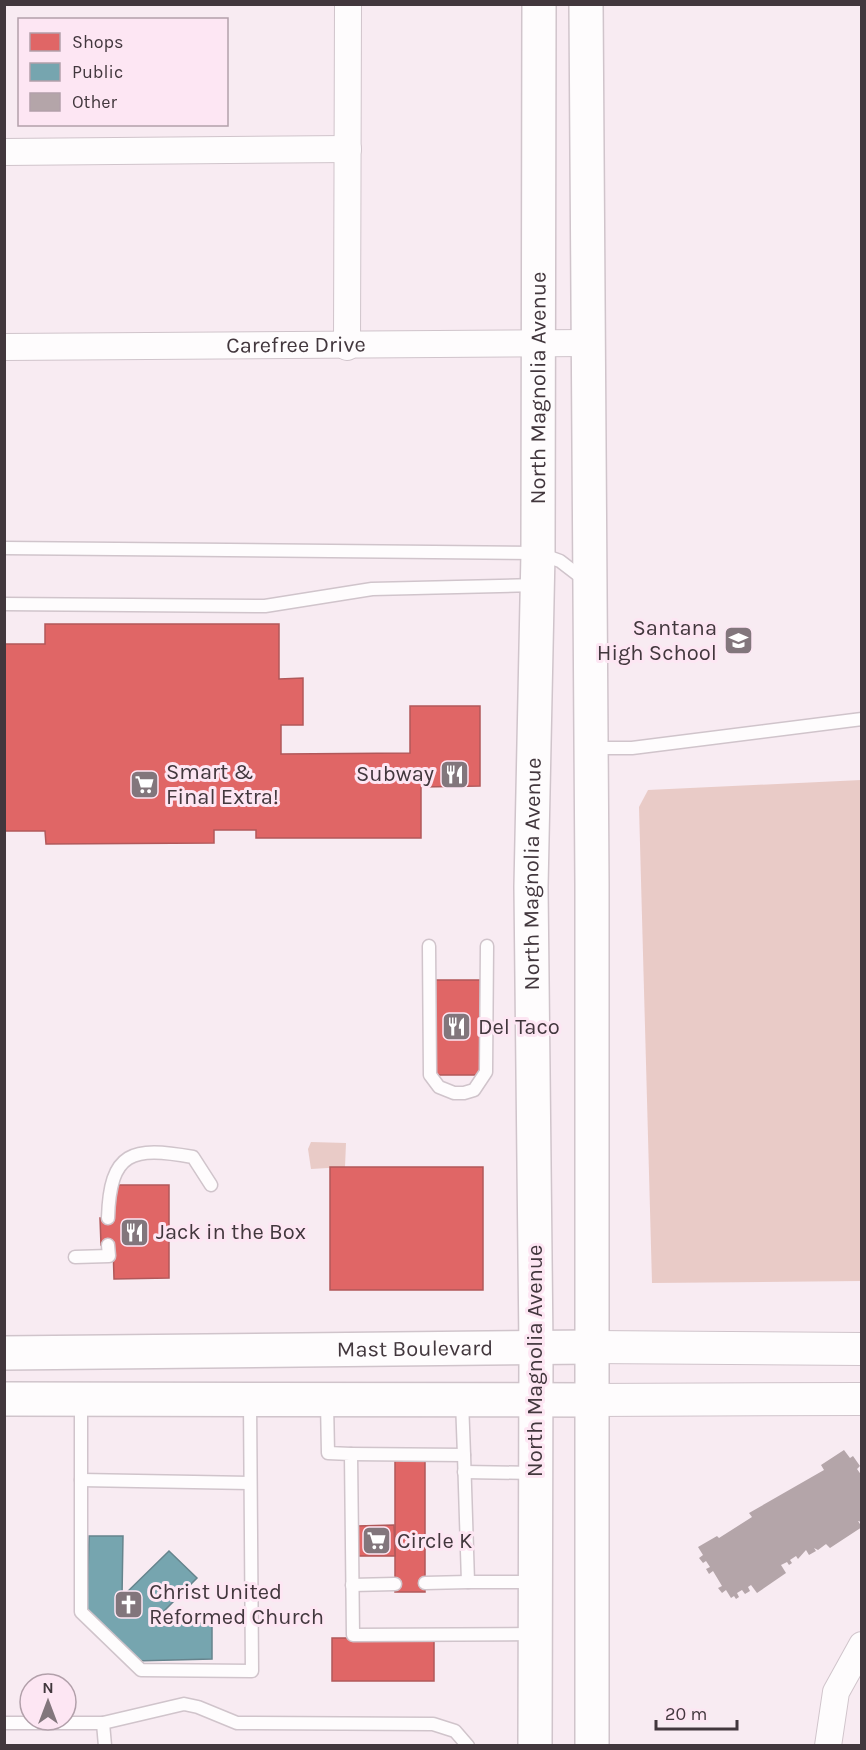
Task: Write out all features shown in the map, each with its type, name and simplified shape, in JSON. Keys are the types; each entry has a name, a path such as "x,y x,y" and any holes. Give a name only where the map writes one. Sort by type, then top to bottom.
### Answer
{"main road":[{"name":"North Magnolia Avenue","path":"535,1746 536,1348 531,887 538,553 539,4"},
{"path":"586,4 592,1746"},
{"name":"Mast Boulevard","path":"4,1353 592,1347"},
{"path":"4,1399 592,1400"}],"street":[{"path":"347,347 348,4"},
{"path":"4,152 348,149"},
{"name":"Carefree Drive","path":"4,348 347,347 588,343"},
{"name":"Mast Boulevard","path":"592,1347 861,1349"},
{"path":"592,1400 861,1399"},
{"path":"828,1746 836,1692 861,1645"}],"lane":[{"path":"4,548 538,553 560,561 589,583"},
{"path":"4,604 266,606 372,589 537,585"},
{"path":"590,748 632,748 861,719"},
{"path":"429,946 430,1075 439,1087 454,1093 474,1090 486,1072 487,946"},
{"path":"108,1218 115,1170 128,1158 150,1151 193,1157 211,1185"},
{"path":"75,1257 109,1256 108,1245"},
{"path":"81,1399 81,1612 141,1670 252,1671 250,1399"},
{"path":"327,1399 328,1453 464,1455"},
{"path":"462,1400 468,1582"},
{"path":"351,1454 352,1635 535,1634"},
{"path":"465,1472 535,1473"},
{"path":"81,1480 250,1483"},
{"path":"424,1583 535,1582"},
{"path":"352,1585 395,1584"},
{"path":"4,1723 103,1723 184,1704 198,1707 237,1723 433,1724 455,1731 468,1746"},
{"path":"103,1723 105,1746"}],"shaded area":[{"path":"861,780 861,1281 652,1283 639,807 648,790"},
{"path":"311,1142 346,1143 345,1167 311,1169 308,1149"}],"building: Shops":[{"path":"45,624 279,624 279,679 303,678 303,725 281,725 281,754 410,753 410,706 480,706 480,786 421,787 421,838 256,838 256,830 214,830 214,843 46,844 45,831 4,831 4,644 45,644"},
{"name":"Del Taco","path":"435,980 480,980 480,1075 434,1075"},
{"path":"330,1167 483,1167 483,1290 330,1290"},
{"name":"Jack in the Box","path":"113,1185 169,1185 169,1278 114,1279 113,1245 101,1245 100,1218 113,1218"},
{"path":"395,1460 425,1460 425,1592 395,1592"},
{"name":"Circle K","path":"394,1525 395,1556 357,1556 357,1526"},
{"path":"332,1638 434,1638 434,1681 332,1681"}],"building: Public":[{"name":"Christ United Reformed Church","path":"89,1536 123,1536 122,1597 169,1551 197,1578 151,1624 212,1623 212,1659 134,1661 87,1613"}],"building: Other":[{"path":"844,1450 850,1458 853,1456 860,1466 857,1469 862,1476 862,1522 858,1521 862,1527 830,1548 826,1544 818,1550 814,1548 816,1551 809,1555 806,1550 798,1559 796,1556 790,1560 792,1563 789,1565 787,1562 781,1565 786,1573 757,1593 751,1585 748,1587 750,1591 745,1594 742,1590 737,1593 739,1597 736,1599 734,1596 731,1598 726,1590 722,1593 718,1588 722,1586 713,1571 709,1574 706,1569 710,1567 706,1561 703,1563 699,1558 703,1555 698,1547 717,1536 719,1538 752,1517 749,1513 824,1470 821,1465"}],"place":[{"name":"Santana High School","path":"738,641"},
{"name":"Subway","path":"455,774"},
{"name":"Smart & Final Extra!","path":"145,785"},
{"name":"Del Taco","path":"457,1027"},
{"name":"Jack in the Box","path":"135,1232"},
{"name":"Circle K","path":"376,1541"},
{"name":"Christ United Reformed Church","path":"128,1605"}]}
